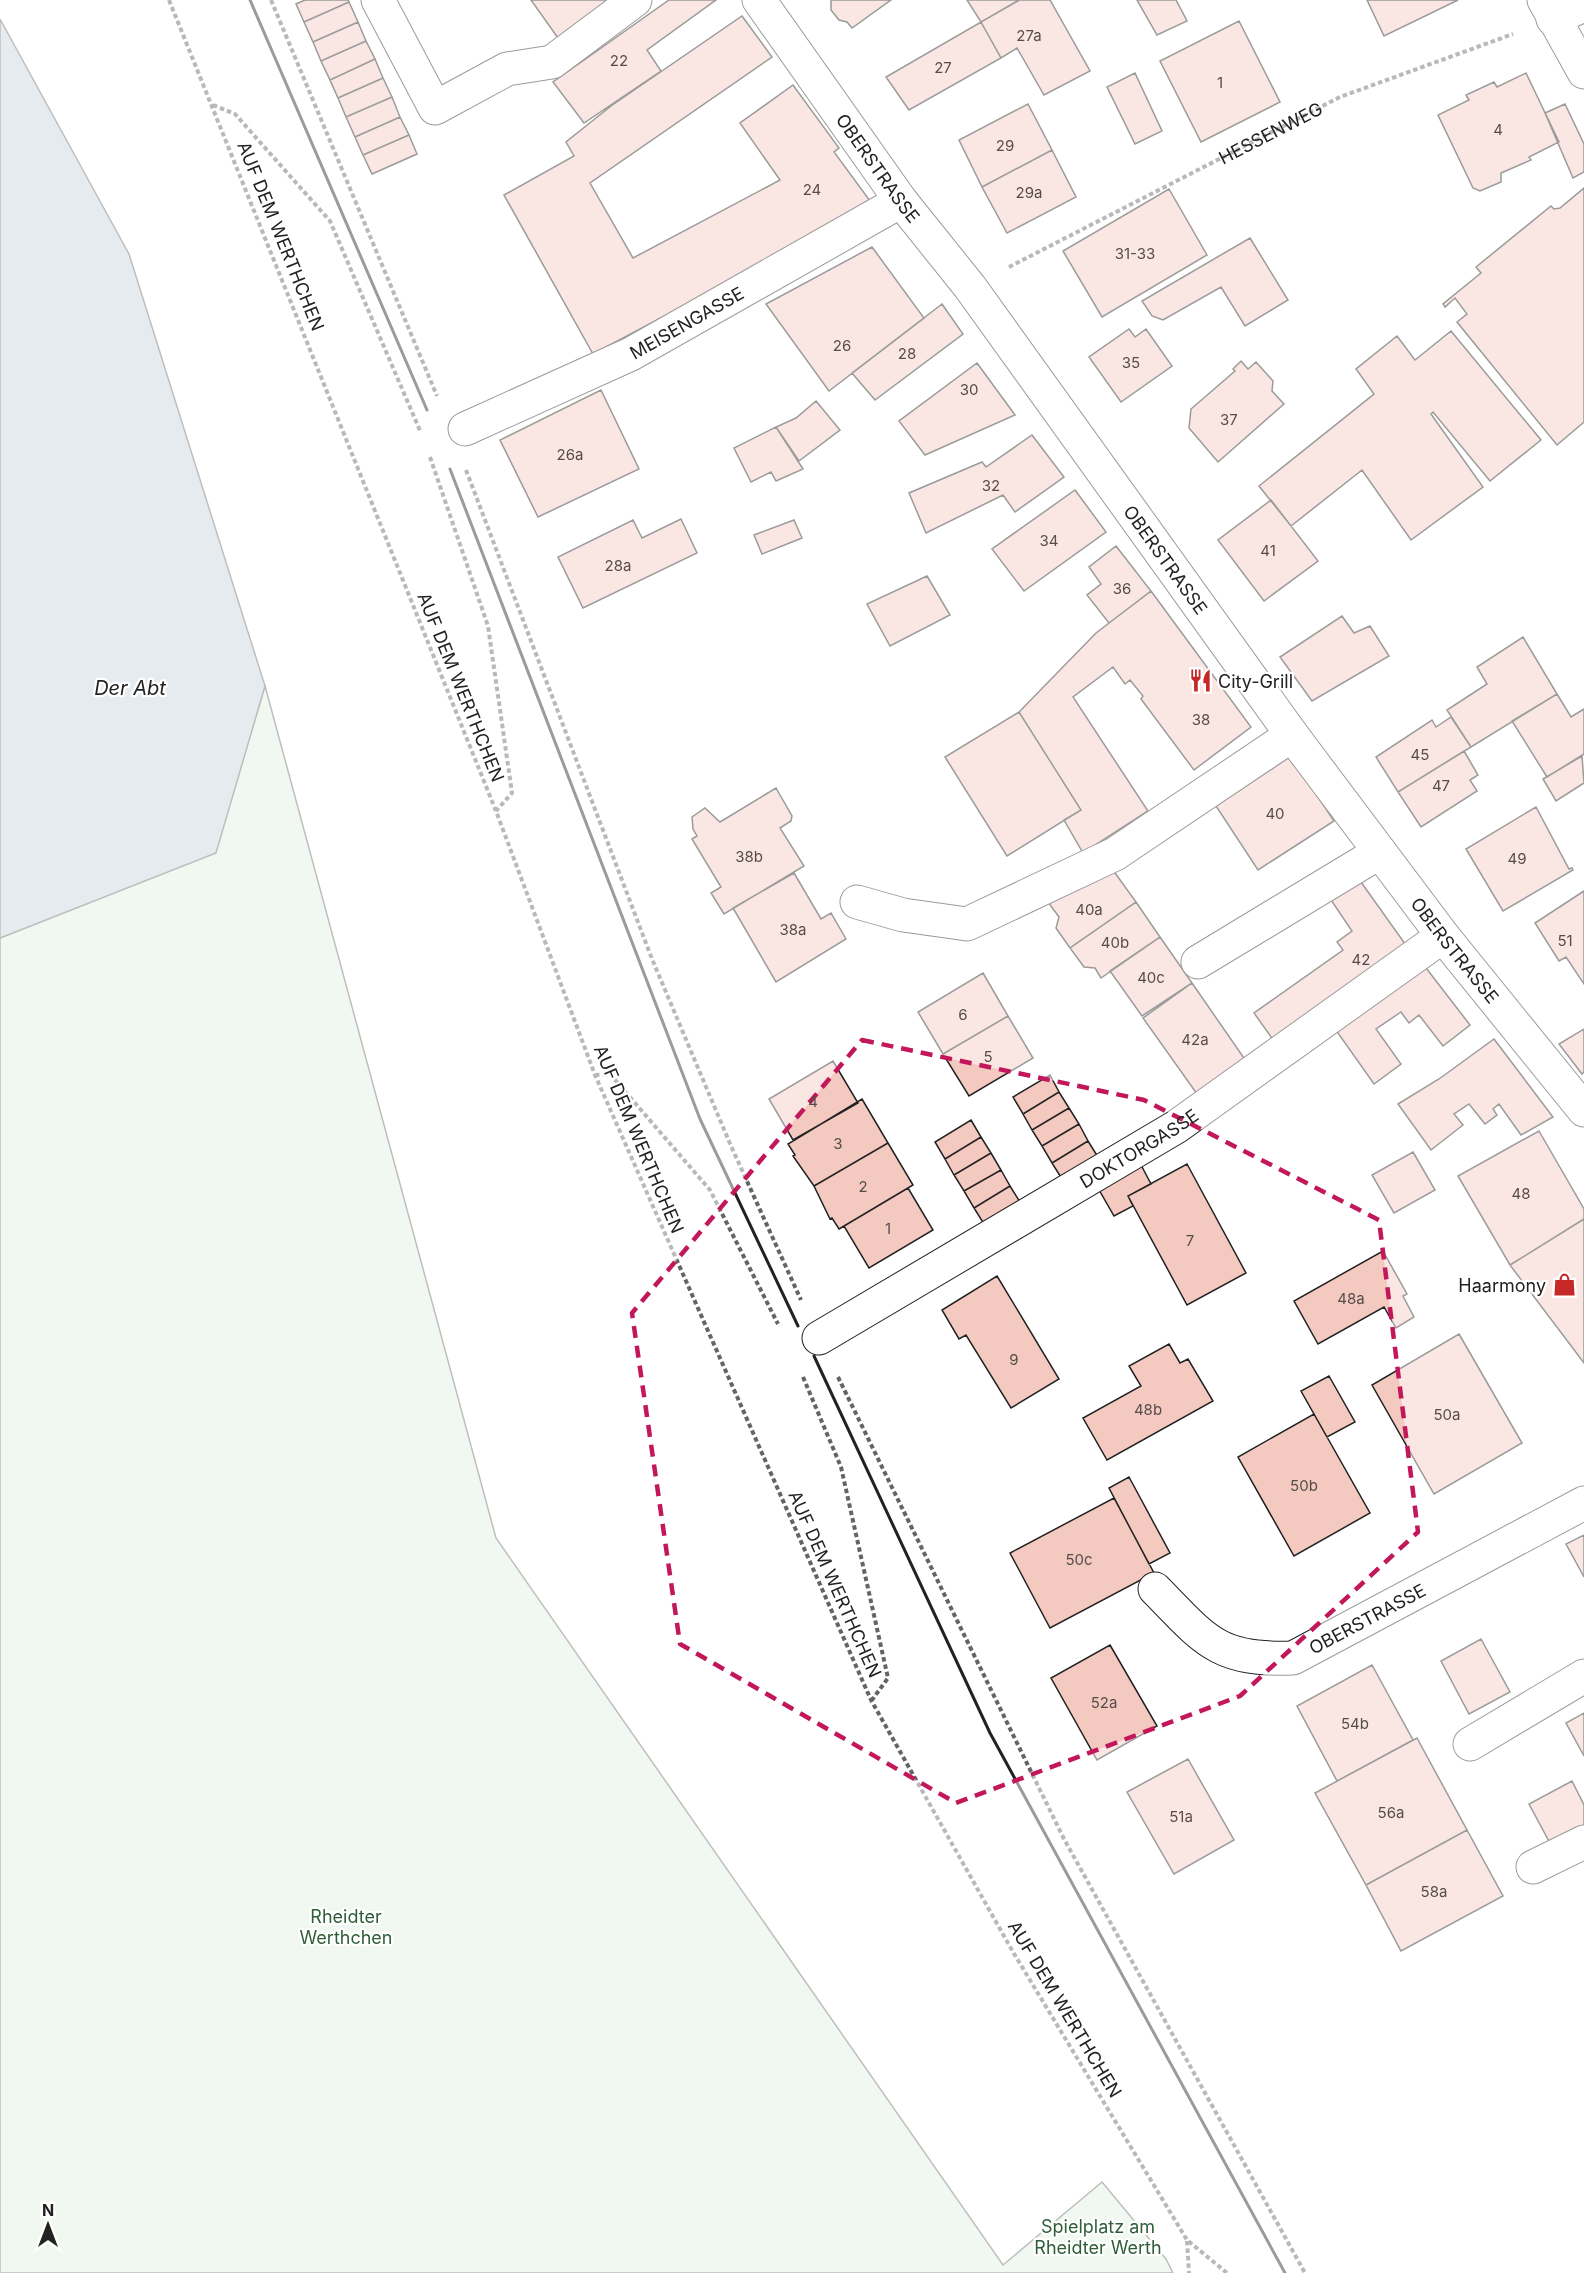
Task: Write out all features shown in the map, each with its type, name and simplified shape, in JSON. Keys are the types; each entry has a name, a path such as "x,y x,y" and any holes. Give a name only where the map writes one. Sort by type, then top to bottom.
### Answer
{"street":[{"path":"378,0 435,108 507,69 552,62 635,0"},
{"name":"OBERSTRASSE","path":"759,0 902,201 970,287 1292,735 1443,936 1584,1110"},
{"path":"1584,5 1549,10 1584,72"},
{"name":"MEISENGASSE","path":"458,431 631,354 902,201"},
{"path":"857,902 903,915 967,924 1115,854 1292,735"},
{"path":"1198,962 1380,852"},
{"name":"DOKTORGASSE","path":"806,1345 1176,1127 1443,936"},
{"name":"OBERSTRASSE","path":"1155,1589 1204,1638 1234,1654 1263,1659 1293,1658 1584,1503"},
{"path":"1470,1744 1584,1676"},
{"path":"1533,1867 1584,1842"}],"path":[{"name":"AUF DEM WERTHCHEN","path":"169,0 496,811 595,1075 871,1700 1013,1952 1186,2240"},
{"path":"270,0 458,431 652,959 731,1146 806,1345 843,1479 888,1678 871,1700"},
{"name":"HESSENWEG","path":"970,287 1340,97 1549,10"},
{"path":"213,105 235,114 330,221 426,444 488,626 512,793 496,811"},
{"path":"426,444 458,431"},
{"path":"595,1075 610,1074 710,1190 806,1345 1064,1839 1305,2273"},
{"path":"1186,2240 1189,2273"},
{"path":"1186,2240 1227,2273"}],"highlighted area":[{"path":"862,1040 1144,1100 1379,1220 1418,1532 1240,1696 956,1803 680,1644 632,1313"}],"green space":[{"name":"Rheidter Werthchen","path":"265,686 496,1538 1003,2265 1102,2182 1166,2259 1173,2273 0,2273 0,938 215,853"}],"water":[{"name":"Der Abt","path":"0,19 129,254 265,686 216,853 0,938"}],"building":[{"path":"305,0 348,0 349,2 304,22 296,4"},
{"path":"531,0 611,0 558,38"},
{"path":"669,0 716,0 647,50 661,71 584,123 553,82"},
{"path":"831,0 891,0 852,28 847,22 839,20 831,10"},
{"path":"967,0 1017,0 1018,1 981,22"},
{"path":"1019,0 1050,0 1090,71 1044,95 1017,48 1001,58 981,22"},
{"path":"1137,0 1176,0 1187,21 1157,35"},
{"path":"1367,0 1458,0 1384,36"},
{"path":"349,2 358,22 313,42 304,22"},
{"path":"742,16 772,57 590,183 633,258 780,180 740,123 793,85 839,148 834,152 873,205 593,354 504,195 574,156 566,142 611,106"},
{"path":"1239,21 1280,102 1201,142 1160,61"},
{"path":"358,22 366,41 321,61 313,42"},
{"path":"981,22 1001,58 909,110 886,77"},
{"path":"366,41 375,59 330,80 321,61"},
{"path":"375,59 383,78 338,98 330,80"},
{"path":"1135,73 1162,131 1135,144 1107,87"},
{"path":"1526,73 1559,142 1529,157 1531,160 1501,173 1501,182 1480,191 1473,188 1438,115 1469,100 1466,95 1494,82 1497,87"},
{"path":"383,78 392,97 346,117 338,98"},
{"path":"392,97 400,117 355,137 346,117"},
{"path":"1028,104 1052,150 982,187 959,140"},
{"path":"1565,104 1584,144 1584,172 1573,178 1545,113"},
{"path":"400,117 409,135 363,155 355,137"},
{"path":"409,135 417,154 372,174 363,155"},
{"path":"1052,150 1076,197 1007,233 982,187"},
{"path":"1584,188 1584,422 1557,445 1457,322 1467,314 1455,298 1445,307 1443,304 1481,273 1476,267 1551,206 1554,209 1560,208"},
{"path":"1169,189 1207,255 1102,317 1063,251"},
{"path":"1250,238 1288,300 1245,326 1221,287 1163,320 1152,316 1142,301"},
{"path":"872,247 924,318 829,391 766,304"},
{"path":"942,304 963,334 875,400 852,373"},
{"path":"1129,329 1135,337 1146,329 1172,366 1121,402 1089,357"},
{"path":"1451,331 1541,440 1490,481 1433,412 1431,414 1483,487 1411,540 1362,470 1291,526 1259,486 1374,394 1356,369 1397,336 1415,360"},
{"path":"1241,361 1248,369 1256,362 1273,381 1272,391 1284,404 1218,462 1189,428 1191,409 1235,371 1233,369"},
{"path":"977,363 1015,415 925,455 899,421"},
{"path":"601,390 639,469 538,517 500,440"},
{"path":"816,401 840,430 799,461 776,427 796,418"},
{"path":"776,427 803,469 776,481 771,472 751,482 734,448"},
{"path":"1032,435 1064,477 1015,512 1003,495 926,533 909,493 982,462 986,467"},
{"path":"1075,490 1106,532 1024,591 992,549"},
{"path":"1271,500 1318,561 1264,601 1218,540"},
{"path":"681,519 697,553 583,608 558,557 633,520 642,538"},
{"path":"794,520 802,538 762,554 754,535"},
{"path":"1116,546 1151,591 1109,623 1087,595 1101,584 1089,567"},
{"path":"927,576 950,615 890,646 867,604"},
{"path":"1151,591 1251,727 1194,770 1141,699 1143,696 1130,680 1125,684 1113,667 1073,697 1148,811 1083,853 1064,820 1081,810 1019,712 1096,633"},
{"path":"1342,616 1354,633 1370,626 1389,656 1312,701 1280,657"},
{"path":"1523,637 1557,694 1471,747 1447,710 1487,684 1477,667"},
{"path":"1557,694 1571,717 1584,709 1584,754 1547,777 1512,721"},
{"path":"1019,712 1081,810 1007,856 945,757"},
{"path":"1451,717 1471,747 1398,792 1376,757 1432,720 1436,727"},
{"path":"1464,751 1478,775 1470,780 1477,791 1421,827 1398,792"},
{"path":"1291,756 1334,821 1258,870 1216,806"},
{"path":"1582,756 1584,783 1556,801 1543,779"},
{"path":"776,788 792,816 791,821 780,828 804,866 724,914 711,893 721,887 692,839 697,836 693,829 692,817 705,808 720,822"},
{"path":"1536,807 1569,869 1573,870 1503,911 1466,849"},
{"path":"1110,866 1136,902 1070,948 1056,928 1059,917 1048,902"},
{"path":"794,873 821,919 831,913 846,939 776,982 733,908"},
{"path":"1356,875 1408,948 1274,1041 1254,1013 1343,950 1337,942 1352,931 1327,894"},
{"path":"1584,891 1584,984 1566,957 1559,961 1535,923"},
{"path":"1136,902 1160,937 1101,978 1095,968 1084,967 1070,948"},
{"path":"1160,937 1192,983 1142,1016 1110,971"},
{"path":"1423,964 1470,1025 1443,1046 1419,1015 1409,1023 1401,1012 1376,1029 1401,1064 1374,1084 1333,1026"},
{"path":"983,973 1008,1016 943,1054 918,1012"},
{"path":"1192,983 1246,1061 1197,1094 1143,1018"},
{"path":"1008,1016 1033,1058 969,1096 943,1054"},
{"path":"1584,1029 1584,1072 1582,1074 1559,1044"},
{"path":"1494,1039 1553,1117 1521,1135 1499,1104 1493,1109 1497,1115 1485,1124 1469,1104 1454,1114 1463,1125 1431,1150 1398,1104 1439,1079"},
{"path":"833,1061 858,1103 793,1140 769,1099"},
{"path":"1050,1075 1059,1092 1023,1114 1013,1097"},
{"path":"1059,1092 1069,1108 1032,1130 1023,1114"},
{"path":"862,1099 888,1143 814,1186 793,1156 795,1155 788,1144"},
{"path":"1069,1108 1079,1124 1042,1146 1032,1130"},
{"path":"971,1120 981,1137 945,1159 935,1142"},
{"path":"1079,1124 1088,1141 1052,1163 1042,1146"},
{"path":"1539,1131 1584,1209 1584,1219 1510,1265 1458,1176"},
{"path":"981,1137 991,1153 954,1175 945,1159"},
{"path":"1088,1141 1098,1157 1062,1179 1052,1163"},
{"path":"888,1143 913,1185 839,1229 832,1218 830,1219 814,1186"},
{"path":"1413,1152 1435,1190 1394,1213 1372,1175"},
{"path":"991,1153 1001,1170 964,1191 954,1175"},
{"path":"1140,1163 1151,1184 1128,1196 1133,1206 1114,1216 1098,1188"},
{"path":"1187,1164 1246,1273 1187,1305 1128,1196"},
{"path":"1001,1170 1010,1186 974,1208 964,1191"},
{"path":"1010,1186 1020,1202 984,1224 974,1208"},
{"path":"908,1188 933,1230 869,1268 844,1226"},
{"path":"1584,1219 1584,1363 1510,1265"},
{"path":"1383,1251 1407,1294 1403,1296 1414,1317 1396,1328 1384,1307 1318,1344 1294,1301"},
{"path":"997,1276 1059,1379 1011,1408 966,1335 959,1339 942,1310"},
{"path":"1459,1334 1522,1443 1434,1494 1372,1385"},
{"path":"1169,1344 1180,1363 1188,1359 1213,1401 1107,1460 1083,1418 1141,1386 1129,1366"},
{"path":"1329,1376 1355,1422 1327,1437 1301,1391"},
{"path":"1314,1414 1370,1513 1294,1556 1238,1457"},
{"path":"1129,1477 1170,1553 1149,1564 1109,1488"},
{"path":"1114,1498 1154,1573 1050,1628 1010,1553"},
{"path":"1584,1535 1584,1577 1566,1544"},
{"path":"1481,1639 1510,1692 1469,1714 1441,1661"},
{"path":"1110,1645 1157,1726 1097,1760 1051,1678"},
{"path":"1372,1665 1413,1740 1337,1781 1297,1706"},
{"path":"1584,1713 1584,1756 1566,1723"},
{"path":"1417,1738 1467,1830 1366,1885 1315,1793"},
{"path":"1188,1759 1234,1840 1174,1874 1127,1792"},
{"path":"1572,1781 1584,1805 1584,1827 1551,1845 1529,1804"},
{"path":"1467,1830 1503,1896 1401,1951 1366,1885"}],"wall":[{"path":"250,0 427,410"},
{"path":"450,469 700,1119 798,1326"},
{"path":"814,1356 990,1733 1285,2273"}],"place":[{"name":"City-Grill","path":"1200,681"},
{"name":"Haarmony","path":"1564,1285"}],"park label":[{"name":"Spielplatz am Rheidter Werth","path":"1098,2236"}]}
